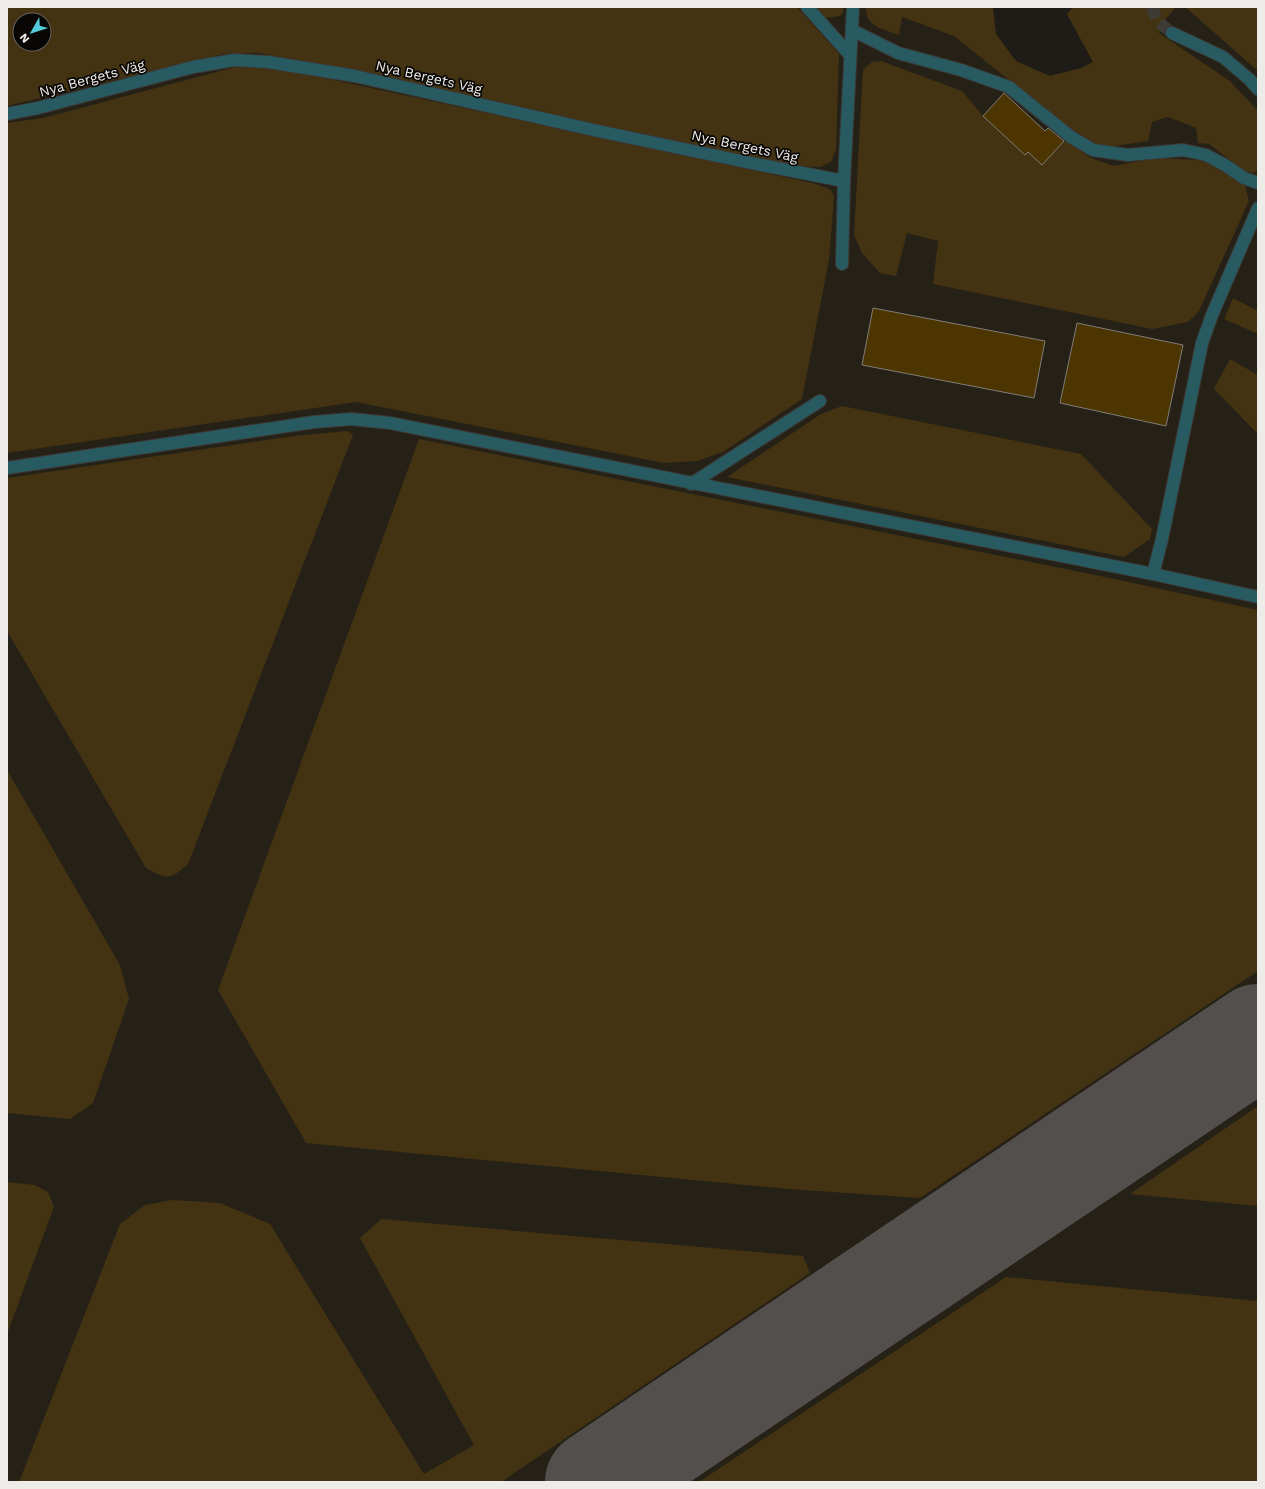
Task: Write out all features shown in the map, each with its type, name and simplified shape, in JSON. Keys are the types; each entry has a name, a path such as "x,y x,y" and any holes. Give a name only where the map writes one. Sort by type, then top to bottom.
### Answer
{"lane":[{"path":"807,7 850,55"},
{"path":"842,264 844,181 853,7"},
{"path":"852,30 898,53 962,70 1009,87 1071,137 1093,150 1128,155 1183,150 1206,155 1225,165 1244,178 1258,183"},
{"path":"1172,33 1223,57 1249,79 1258,89"},
{"name":"Nya Bergets Väg","path":"7,114 38,108 193,67 234,60 268,62 355,76 598,131 844,181"},
{"path":"1153,574 1162,539 1202,343 1212,315 1258,208"},
{"path":"691,484 820,401"},
{"path":"7,468 314,422 351,419 390,423 691,484 1153,574 1258,597"}],"shaded area":[{"path":"7,7 916,7 1083,140 1168,117 1196,128 1230,81 1159,33 1165,20 1176,7 1185,7 1258,71 1258,1482 7,1482"},
{"path":"7,7 797,7 839,54 836,150 831,162 820,167 794,166 260,53 223,54 7,106"},
{"path":"815,7 843,7 843,13 840,16 826,18"},
{"path":"866,7 993,7 996,34 1016,61 1050,76 1081,68 1093,62 1067,14 1073,7 1176,7 1165,20 1159,33 1230,81 1258,111 1258,170 1254,173 1243,170 1209,144 1198,143 1196,128 1168,117 1152,122 1148,141 1108,147 1083,140 954,36 902,17 899,35 882,29 872,23 867,14"},
{"path":"1185,7 1258,7 1258,71"},
{"path":"881,61 962,91 983,116 1025,155 1028,152 1042,165 1065,140 1091,158 1114,166 1157,158 1196,160 1221,167 1245,186 1249,201 1199,311 1188,322 1152,329 933,284 938,241 907,233 896,276 880,273 862,253 854,235 863,70 872,62"},
{"path":"239,66 292,71 816,184 831,190 834,197 829,260 802,399 723,452 697,461 664,463 356,402 7,453 7,123 43,118"},
{"path":"1233,298 1258,311 1258,334 1224,319"},
{"path":"1230,359 1258,375 1258,434 1214,389"},
{"path":"842,406 1081,454 1152,529 1150,539 1124,557 727,477 821,414"},
{"path":"347,431 353,435 188,864 172,875 159,875 146,868 7,631 7,478 294,436"},
{"path":"419,439 1110,578 1258,610 1258,971 920,1198 788,1189 306,1143 218,990"},
{"path":"7,770 120,965 129,999 93,1103 70,1119 7,1113"},
{"path":"1258,1106 1258,1206 1130,1194"},
{"path":"7,1182 35,1185 48,1192 54,1207 7,1334"},
{"path":"172,1200 220,1203 270,1224 424,1474 474,1445 360,1238 381,1219 803,1256 810,1273 501,1482 19,1482 120,1224 145,1205"},
{"path":"1006,1277 1258,1301 1258,1482 699,1482"}],"building":[{"path":"1004,93 1045,131 1048,128 1064,141 1042,165 1028,152 1025,155 983,116"},
{"path":"873,308 1045,341 1034,398 862,365"},
{"path":"1077,323 1183,345 1166,426 1060,403"}],"taxiway":[{"path":"601,1482 682,1425"}],"runway":[{"path":"597,1482 1258,1036"}],"tunnel":[{"path":"1152,7 1157,21 1172,33"}]}
